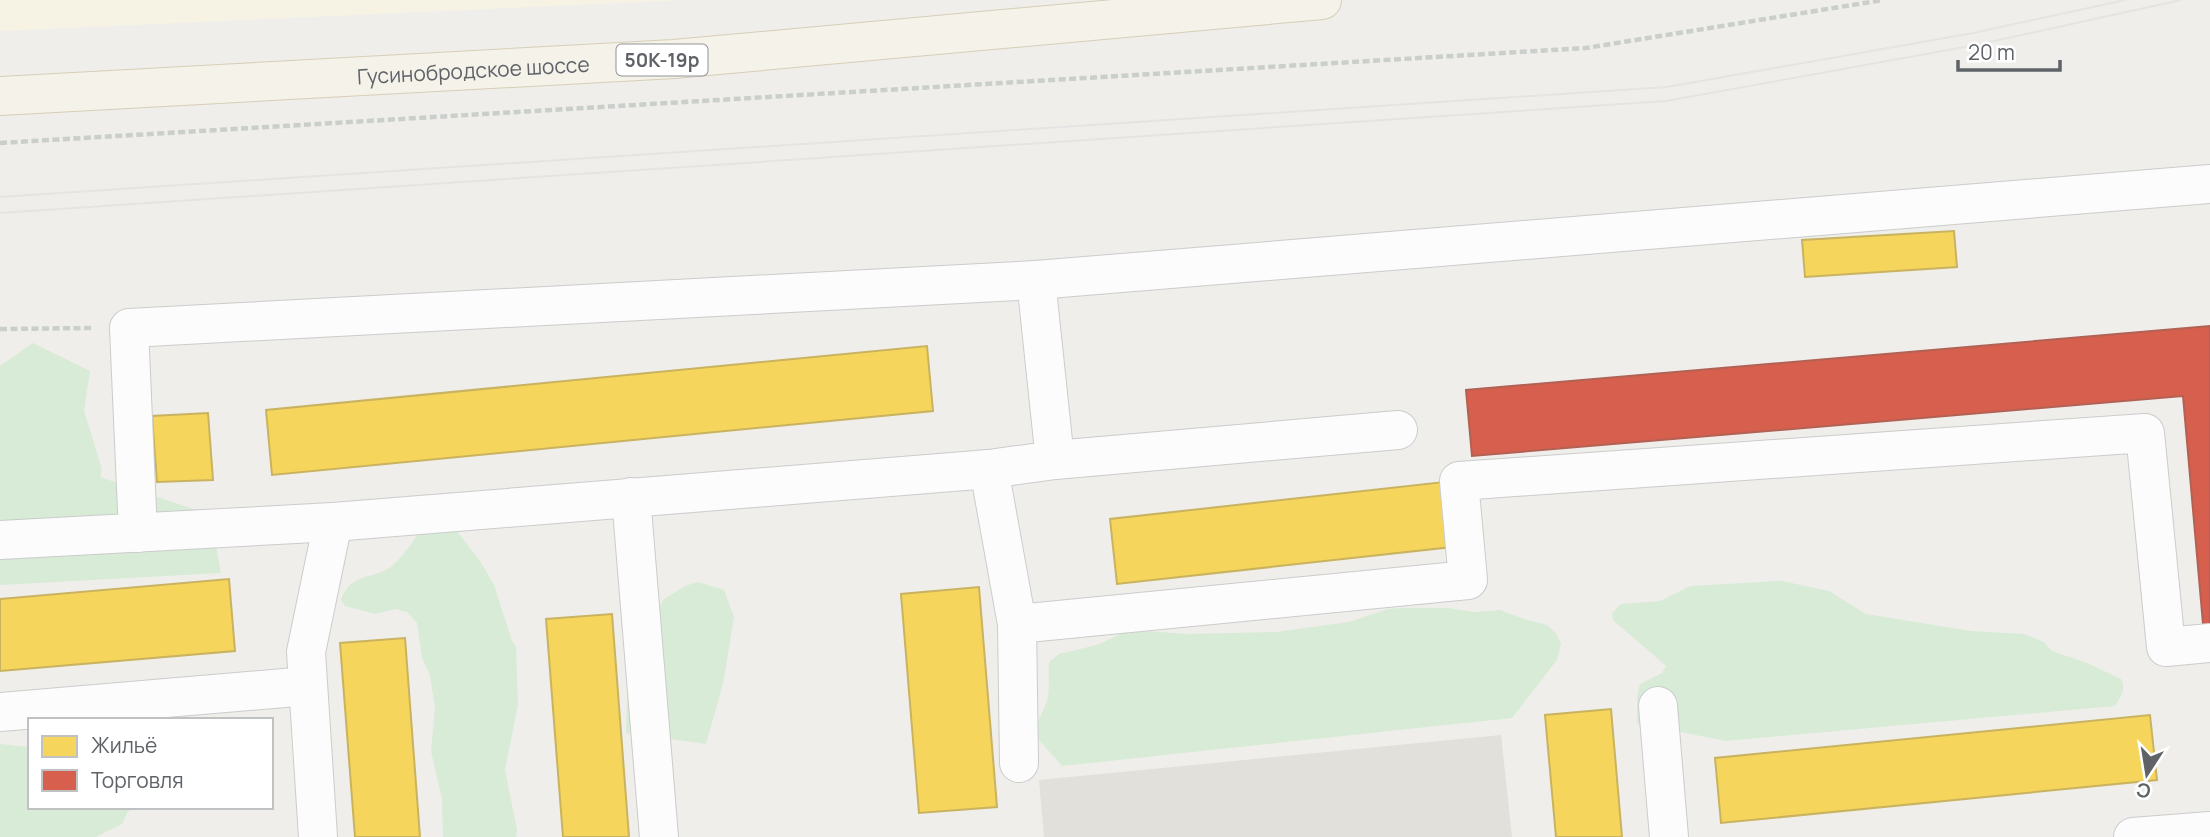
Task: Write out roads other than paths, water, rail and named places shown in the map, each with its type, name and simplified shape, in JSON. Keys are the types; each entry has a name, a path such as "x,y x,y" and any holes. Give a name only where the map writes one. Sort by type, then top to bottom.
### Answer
{"main road":[{"name":"Гусинобродское шоссе","path":"0,96 674,59 1106,10 1322,0"}],"lane":[{"path":"138,533 129,327 1036,280 2210,184"},
{"path":"1036,280 1055,460"},
{"path":"0,540 333,522 989,469 1055,460 1398,430"},
{"path":"1017,624 1468,580 1460,481 2145,433 2166,647 2210,643"},
{"path":"989,469 1017,624 1019,763"},
{"path":"631,497 659,837"},
{"path":"318,837 306,652 333,522"},
{"path":"0,712 308,686"},
{"path":"1658,706 1669,837"},
{"path":"2133,837 2210,831"}],"tram line":[{"path":"0,197 1667,87 1973,33 2125,0"},
{"path":"0,213 1666,101 1976,45 2181,0"}]}
